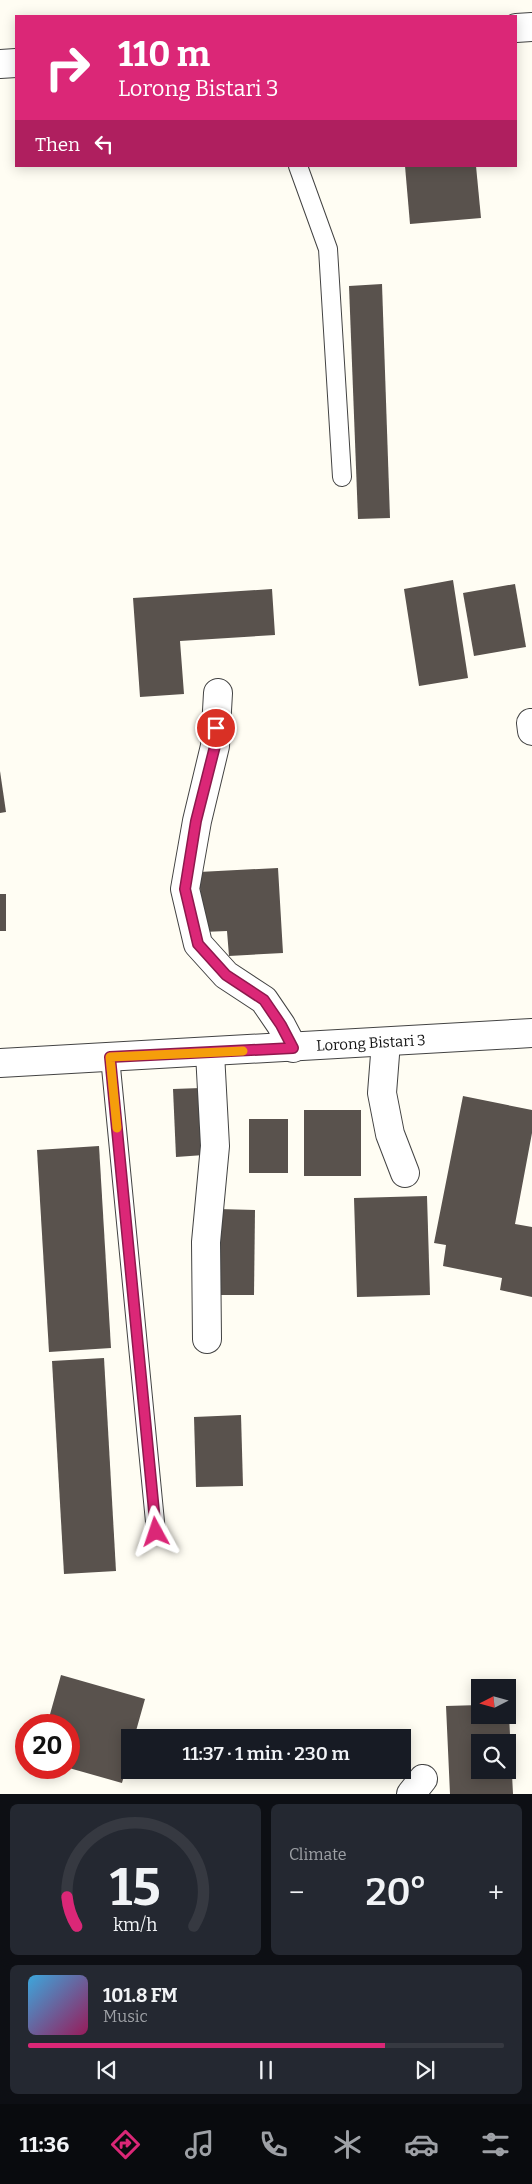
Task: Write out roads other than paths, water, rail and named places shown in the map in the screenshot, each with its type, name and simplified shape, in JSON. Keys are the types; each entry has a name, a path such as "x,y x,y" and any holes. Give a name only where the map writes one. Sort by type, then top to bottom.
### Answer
{"street":[{"path":"0,64 15,63"},
{"path":"218,694 215,746 196,821 185,889 198,944 226,975 264,1000 281,1025 293,1048"},
{"path":"531,723 532,731"},
{"name":"Lorong Bistari 3","path":"0,1063 210,1053 532,1033"},
{"path":"386,1042 382,1094 390,1134 404,1173"},
{"path":"207,1339 206,1242 215,1146 210,1053"}],"lane":[{"path":"298,167 328,249 342,477"},
{"path":"110,1057 156,1532"}]}
